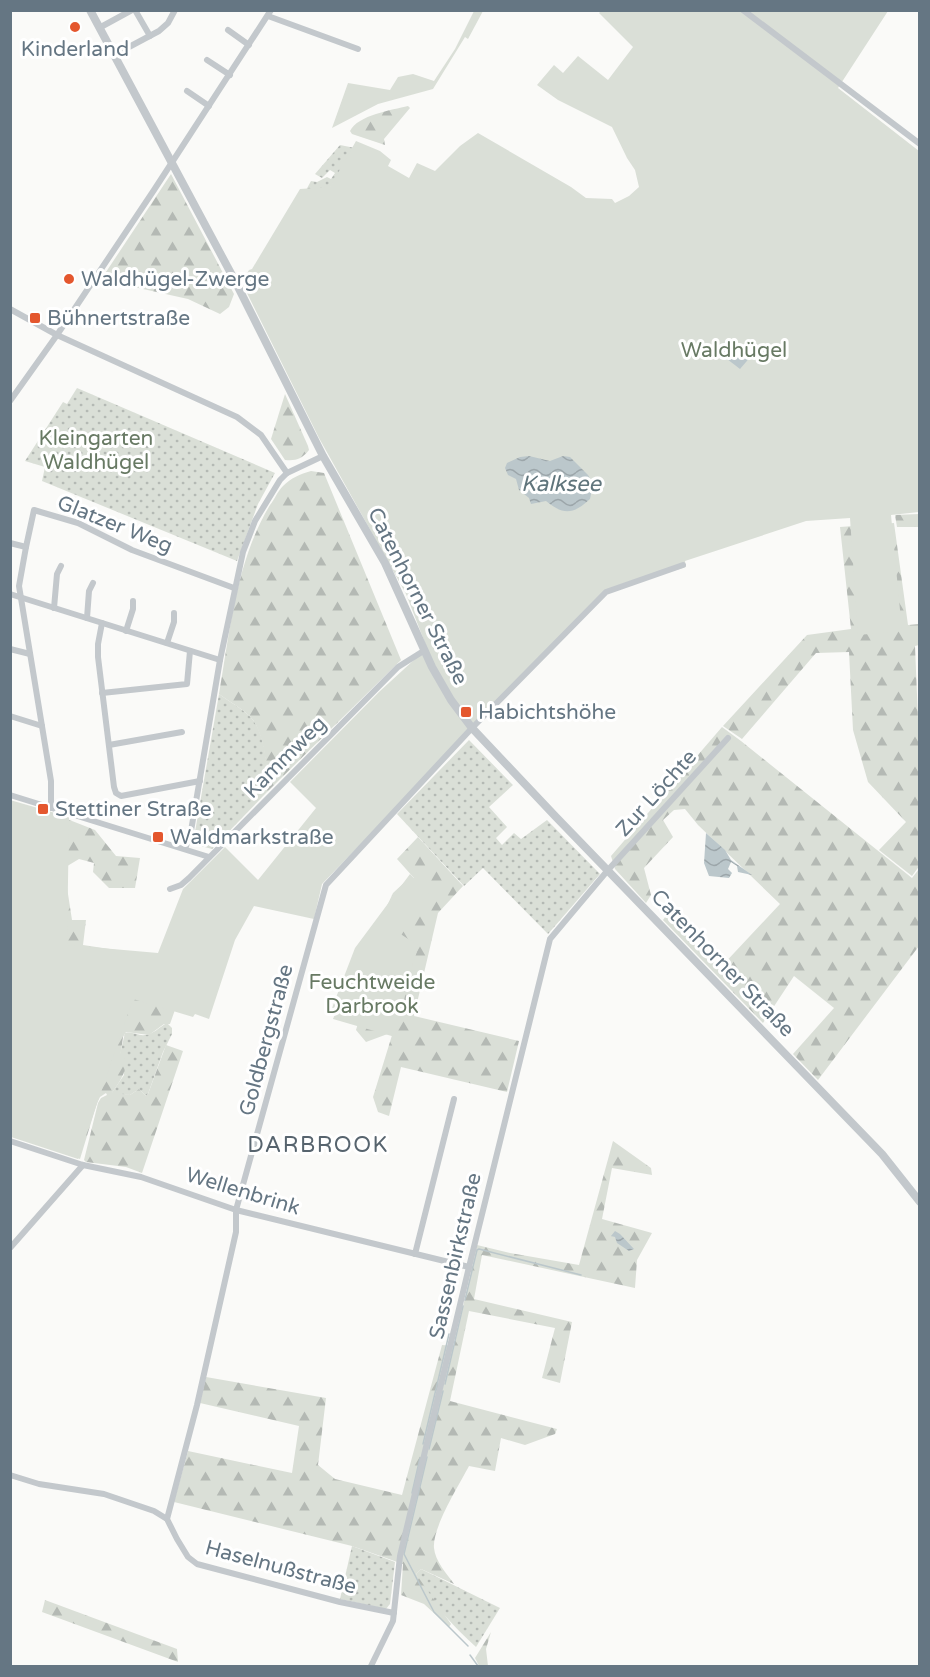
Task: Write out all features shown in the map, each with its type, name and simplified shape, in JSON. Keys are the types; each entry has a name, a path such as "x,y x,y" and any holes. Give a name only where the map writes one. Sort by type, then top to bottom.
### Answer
{"street":[{"name":"Catenhorner Straße","path":"90,10 234,279 323,456 385,563 451,700 472,728 882,1154 920,1202"},
{"path":"99,28 134,10 150,36"},
{"path":"114,55 150,36 168,23 175,10"},
{"path":"743,10 920,144"},
{"path":"10,401 57,335 269,13 358,49"},
{"path":"228,30 249,45"},
{"path":"207,60 230,75"},
{"path":"187,91 209,106"},
{"path":"10,309 57,335 237,417 261,435 287,473"},
{"path":"185,849 191,831 220,660 243,552 255,521 287,473 323,456"},
{"name":"Glatzer Weg","path":"26,547 34,510 78,523 132,550 234,588"},
{"path":"10,543 26,547 20,574 21,597 52,795 51,808"},
{"path":"472,728 606,592 683,565"},
{"path":"54,608 57,574 61,566"},
{"path":"87,618 89,591 93,583"},
{"path":"10,594 220,660"},
{"path":"126,631 133,609 133,601"},
{"path":"167,643 174,622 174,613"},
{"path":"102,623 98,644 102,693 116,793 120,796 200,781"},
{"path":"10,649 30,654"},
{"name":"Kammweg","path":"170,889 181,885 398,667 425,650"},
{"path":"102,693 187,684 190,651"},
{"path":"10,716 42,726"},
{"name":"Goldbergstraße","path":"167,1519 197,1405 236,1232 236,1210 326,885 472,728"},
{"path":"109,744 182,732"},
{"name":"Zur Löchte","path":"608,870 728,738"},
{"path":"10,795 209,856"},
{"name":"Sassenbirkstraße","path":"371,1666 393,1621 400,1556 550,939 608,870"},
{"path":"415,1254 454,1099"},
{"name":"Wellenbrink","path":"10,1141 83,1165 141,1176 236,1210 469,1267"},
{"path":"10,1248 83,1165"},
{"path":"10,1475 39,1484 104,1494 154,1511 167,1519"},
{"name":"Haselnußstraße","path":"167,1519 188,1557 197,1564 340,1602 394,1613"}],"green space":[{"path":"474,11 483,11 468,39 465,37 433,89 378,104 332,128 348,83 390,90 398,77 413,74 434,81 455,49"},
{"name":"Waldhügel","path":"601,11 888,11 838,88 919,151 919,512 891,515 902,631 858,635 850,518 806,521 685,561 686,567 606,591 322,884 314,919 254,906 235,940 209,1019 195,1014 193,1017 133,999 78,1159 11,1137 10,800 69,817 67,945 158,953 183,889 225,847 258,880 316,808 290,782 379,692 427,648 406,594 319,438 244,287 243,280 300,189 330,187 356,141 380,151 391,160 388,166 409,178 417,163 435,171 460,146 478,133 586,198 612,199 615,203 629,196 639,187 635,170 612,127 558,100 537,85 554,65 563,73 578,56 608,80 633,47 599,13"},
{"path":"408,106 410,108 384,139 385,145 352,134 350,131 354,125 368,117"},
{"path":"340,145 355,148 330,188 305,192 311,181 317,182 327,177 331,179 335,173 330,170 322,178 315,174"},
{"path":"171,174 234,294 229,307 220,314 188,299 125,285 106,272"},
{"name":"Kleingarten Waldhügel","path":"77,388 275,473 258,504 237,561 42,481 45,467 25,461 63,402 67,404"},
{"path":"285,394 309,450 298,459 292,460 285,460 271,439"},
{"path":"311,471 324,473 401,660 267,792 265,755 257,727 246,713 219,694 236,597 249,549 258,527 283,486"},
{"path":"919,514 919,527 897,527 895,515"},
{"path":"894,523 908,625 920,624 919,645 915,646 920,768 920,865 912,876 879,850 906,822 868,782 853,730 849,652 816,653 742,739 723,726 807,635 851,629 840,527"},
{"path":"219,694 246,713 257,727 265,755 267,792 212,849 201,846 195,832"},
{"path":"722,727 912,878 919,869 919,946 818,1080 793,1054 834,1008 794,976 763,1023 663,920 668,913 720,968 780,904 698,825 685,809 674,810 663,820 673,837 644,868 651,895 646,903 615,869 611,856"},
{"path":"469,740 513,785 489,807 507,827 496,838 502,845 514,833 521,839 547,820 600,874 548,934 483,868 464,886 397,814"},
{"path":"44,810 95,830 116,856 140,858 135,888 109,888 93,872 94,863 79,859 64,868 72,920 86,920 83,945 143,954 176,1007 170,1024 164,1024 149,1035 126,1032 123,1037 120,1058 124,1055 125,1070 112,1093 130,1095 139,1089 146,1096 166,1045 183,1051 142,1173 126,1167 84,1160 98,1103 107,1095 106,1093 100,1097 97,1103 80,1159 11,1136"},
{"path":"418,837 463,886 438,913 414,1016 519,1041 507,1092 401,1067 389,1116 378,1112 373,1097 393,1032 366,1042 356,1030 388,926 386,908 393,893 407,880 414,878 397,859"},
{"name":"Feuchtweide Darbrook","path":"410,874 429,894 399,933 419,946 395,1037 333,1019 337,1010 332,1008 355,948"},
{"path":"167,1023 172,1028 172,1034 148,1094 146,1096 139,1089 130,1095 111,1094 124,1075 119,1058 125,1033 148,1034"},
{"path":"613,1141 651,1168 652,1175 612,1168 602,1219 652,1233 637,1260 635,1288 482,1255 474,1299 572,1322 560,1383 542,1378 555,1328 469,1311 450,1401 557,1429 555,1434 525,1445 501,1438 495,1471 469,1466 453,1495 437,1529 434,1548 439,1562 454,1584 421,1569 416,1574 451,1624 449,1627 424,1604 401,1595 403,1564 352,1546 174,1502 188,1451 292,1473 299,1426 200,1403 206,1377 326,1398 318,1465 335,1479 402,1495 442,1345 454,1346 477,1245 579,1265"},
{"path":"352,1546 395,1562 390,1604 386,1609 340,1599"},
{"path":"421,1569 500,1608 476,1647 435,1604 416,1574"},
{"path":"45,1600 177,1649 178,1662 42,1612"},
{"path":"491,1632 486,1649 488,1666 479,1666 475,1658"}],"water":[{"path":"738,344 752,355 740,369 727,359"},
{"name":"Kalksee","path":"529,456 550,461 563,456 570,457 588,475 593,484 590,499 578,508 568,511 558,509 546,501 531,504 529,498 519,490 516,479 508,475 505,468 507,463"},
{"path":"706,833 725,850 731,860 752,875 738,872 737,866 731,862 728,869 732,873 729,878 709,876 704,863"},
{"path":"615,1231 634,1249 629,1251 617,1243 615,1237 611,1236"}],"waterway":[{"path":"465,1300 479,1249 581,1275"},
{"path":"445,1384 463,1306"},
{"path":"423,1444 449,1334"},
{"path":"429,1449 443,1391"},
{"path":"427,1457 404,1554 434,1612 468,1646"},
{"path":"412,1493 420,1458"},
{"path":"470,1655 478,1666"}],"place":[{"name":"Kinderland","path":"75,27"},
{"name":"Waldhügel-Zwerge","path":"69,279"},
{"name":"Bühnertstraße","path":"35,318"},
{"name":"Habichtshöhe","path":"466,712"},
{"name":"Stettiner Straße","path":"43,809"},
{"name":"Waldmarkstraße","path":"158,837"}],"district":[{"name":"DARBROOK","path":"318,1144"}]}
